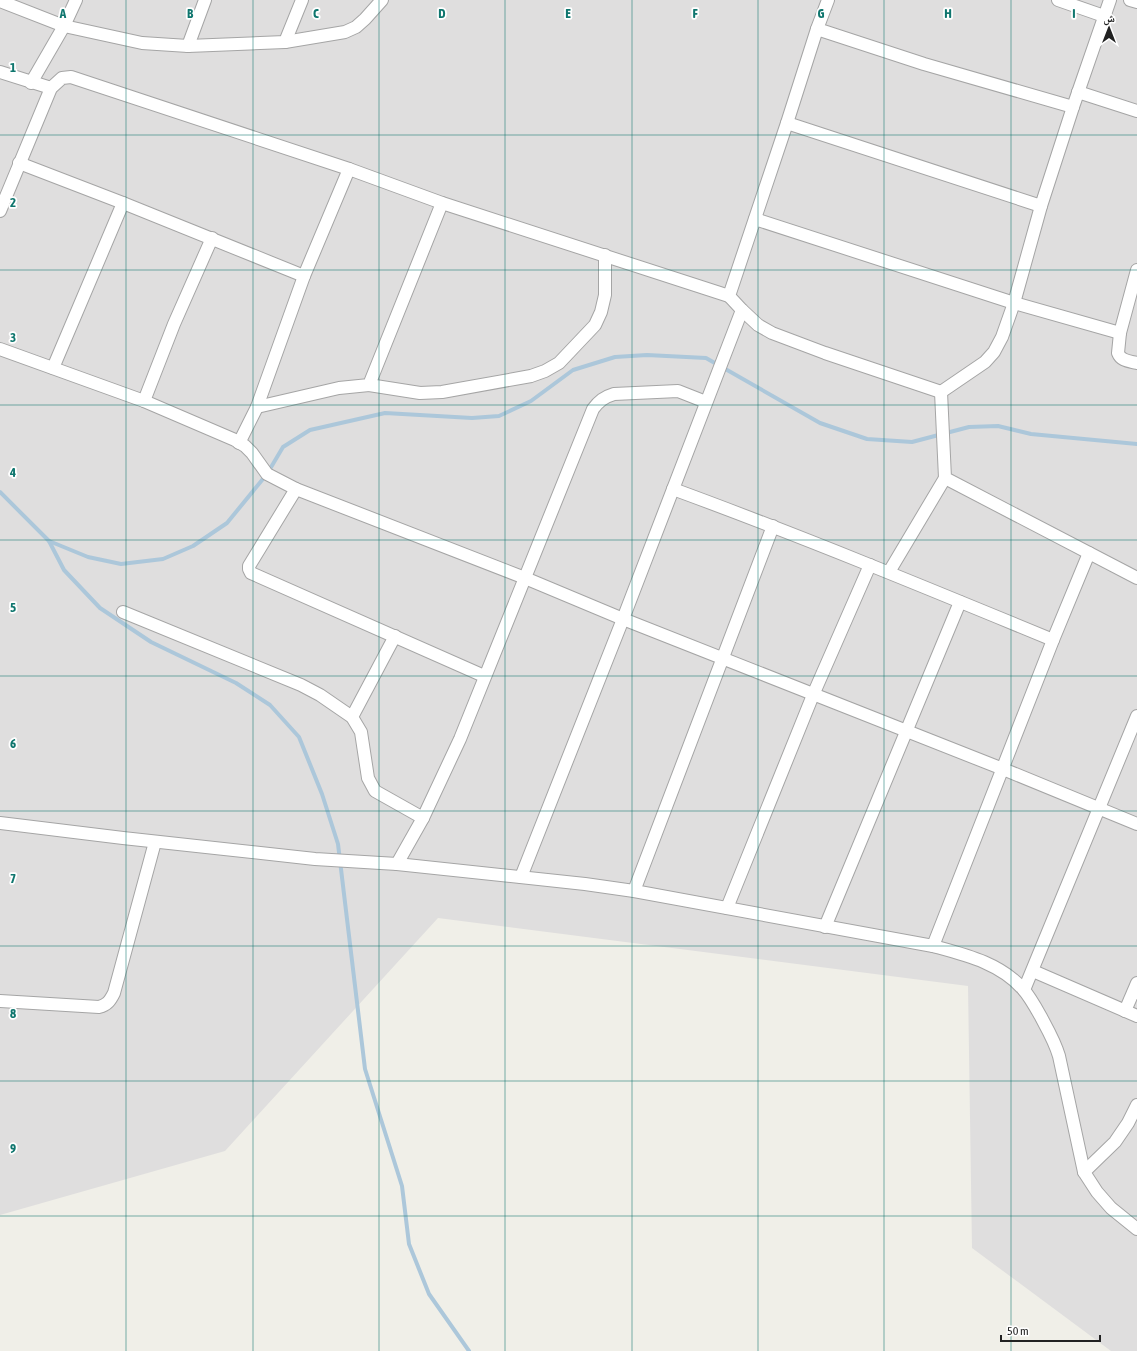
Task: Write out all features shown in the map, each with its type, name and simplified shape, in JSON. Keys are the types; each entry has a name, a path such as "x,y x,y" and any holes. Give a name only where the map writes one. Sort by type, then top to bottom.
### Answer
{"street":[{"path":"31,82 64,26 76,0"},
{"path":"188,46 205,0"},
{"path":"285,42 302,0"},
{"path":"0,1 64,26 142,43 188,46 285,42 345,32 356,27 382,0"},
{"path":"729,296 817,29 828,0"},
{"path":"1058,0 1104,16"},
{"path":"941,392 986,362 994,352 1002,337 1014,303 1041,206 1110,0"},
{"path":"1130,0 1137,2"},
{"path":"817,29 924,64 1073,107"},
{"path":"0,72 51,88"},
{"path":"0,211 51,88 62,78 71,77 349,169 442,203 729,296 758,325 772,333 825,353 941,392"},
{"path":"1078,92 1137,111"},
{"path":"787,123 1041,206"},
{"path":"19,163 212,238 304,276"},
{"path":"239,443 257,407 304,276 349,169"},
{"path":"53,368 123,203"},
{"path":"369,385 442,203"},
{"path":"755,219 1014,303 1120,332"},
{"path":"144,401 174,324 212,238"},
{"path":"257,407 339,388 369,385 420,393 442,392 531,376 545,371 559,363 595,325 601,312 605,295 605,255"},
{"path":"1137,270 1133,300 1120,332 1118,353 1124,360 1137,363"},
{"path":"520,877 623,620 742,310"},
{"path":"0,349 144,401 199,424 239,443 252,453 267,474 296,489 525,578 623,620 1003,769 1137,824"},
{"path":"397,864 423,818 460,739 484,676 593,409 604,397 614,394 671,391 684,393 706,402"},
{"path":"889,572 945,478 941,392"},
{"path":"945,478 1137,578"},
{"path":"296,489 249,566 250,571 484,676"},
{"path":"673,489 773,526 889,572 1053,640"},
{"path":"634,891 773,526"},
{"path":"934,946 1053,640 1089,553"},
{"path":"727,908 813,695 870,565"},
{"path":"825,927 960,602"},
{"path":"123,612 301,685 320,695 352,717 361,732 368,778 375,791 423,818"},
{"path":"352,717 395,636"},
{"path":"1024,990 1137,716"},
{"path":"0,823 155,842 315,859 397,864 585,884 634,891 934,946 975,958 992,966 1016,982 1024,990 1054,1041 1059,1056 1084,1172 1097,1192 1111,1208 1137,1229"},
{"path":"0,1001 99,1007 106,1005 111,1000 155,842"},
{"path":"1033,970 1137,1016"},
{"path":"1125,1011 1137,983"},
{"path":"1084,1172 1115,1142 1125,1128 1137,1105"}],"shaded area":[{"path":"0,0 1137,0 1137,1351 1111,1351 972,1248 968,986 438,918 225,1151 0,1215"}],"waterway":[{"path":"49,541 88,557 121,564 163,559 193,546 227,523 267,474 283,447 310,430 385,413 472,418 499,416 531,401 573,370 615,357 647,355 706,358 820,423 867,439 912,442 969,427 998,426 1031,434 1137,444"},
{"path":"0,492 49,541 64,570 100,608 151,642 236,683 270,705 299,737 322,794 338,844 365,1069 402,1186 409,1244 429,1294 469,1351"}]}
